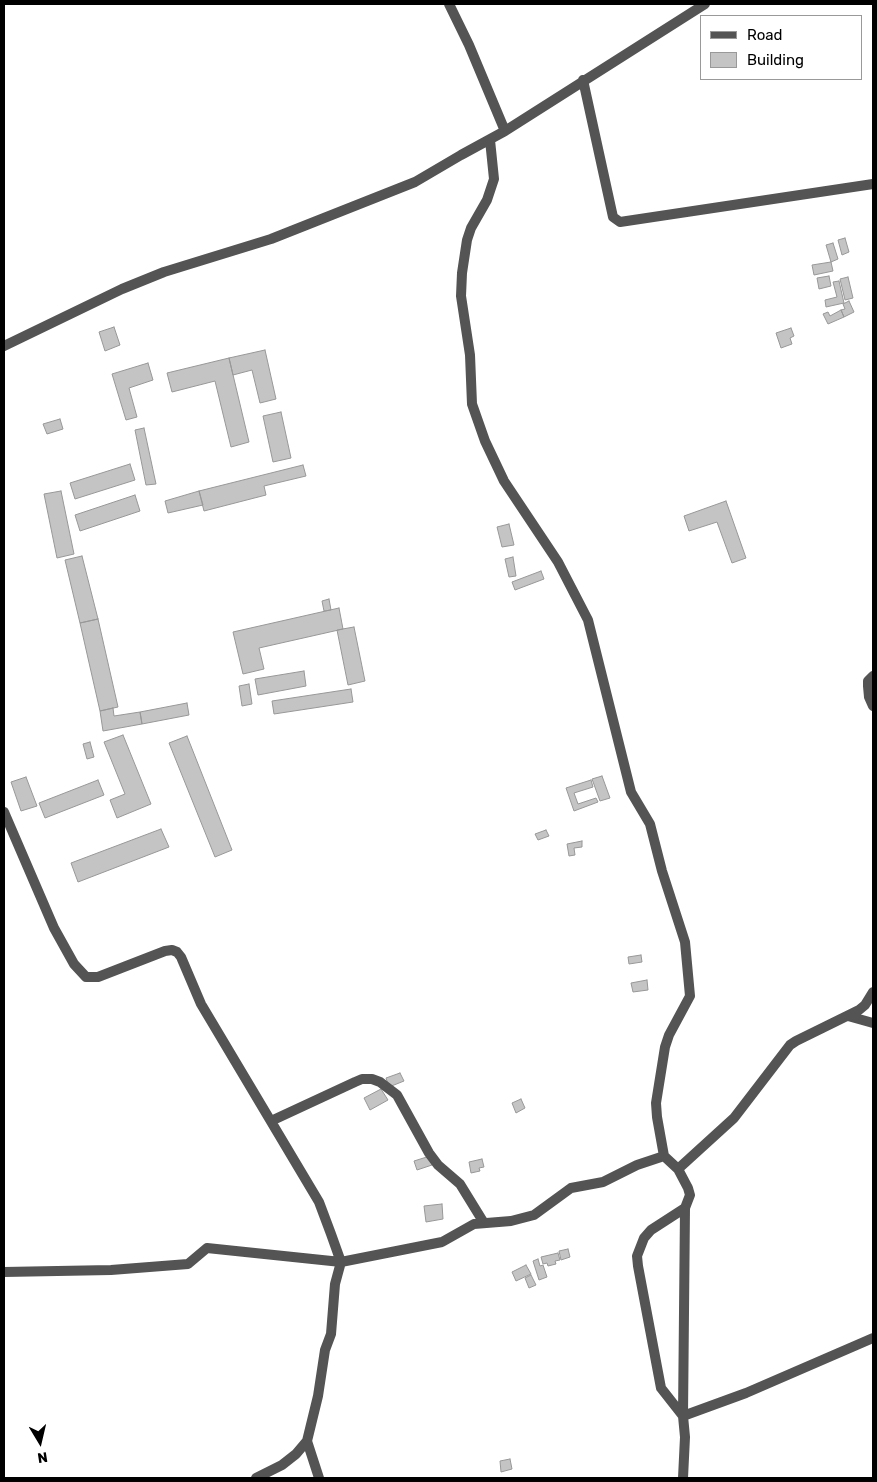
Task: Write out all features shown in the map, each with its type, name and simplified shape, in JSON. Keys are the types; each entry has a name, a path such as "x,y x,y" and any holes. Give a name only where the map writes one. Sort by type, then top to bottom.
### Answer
{"street":[{"path":"450,4 505,131"},
{"path":"4,346 122,289 164,272 271,239 415,182 505,131 705,4"},
{"path":"584,80 613,217 620,222 842,187 873,184"},
{"path":"490,140 494,179 488,200 471,228 467,240 462,274 461,296 470,355 472,404 485,441 504,480 558,562 588,620 631,792 650,824 663,876 683,934 690,996 664,1047 656,1103 664,1156 678,1169 690,1195 685,1208 683,1416 685,1438 683,1478"},
{"path":"873,676 868,681 869,697 873,706"},
{"path":"4,812 54,928 74,964 86,977 98,977 156,954 172,950 181,957 201,1004 318,1202 341,1262 335,1284 331,1334 325,1350 318,1396 307,1441 296,1454 256,1478"},
{"path":"678,1169 734,1118 790,1045 796,1040 848,1016 865,1005 873,992"},
{"path":"848,1016 873,1023"},
{"path":"271,1121 362,1079 380,1082 397,1095 429,1153 438,1165 460,1184 484,1224"},
{"path":"4,1272 111,1270 188,1264 207,1248 341,1262 442,1242 471,1226 510,1221 534,1215 571,1188 603,1182 637,1165 664,1156"},
{"path":"683,1416 661,1388 638,1266 638,1256 640,1246 651,1230 685,1208"},
{"path":"683,1416 746,1393 873,1338"},
{"path":"307,1441 319,1478"}],"building":[{"path":"845,238 849,252 842,255 838,240"},
{"path":"833,243 838,259 831,262 826,245"},
{"path":"831,262 833,271 814,275 812,265"},
{"path":"829,276 831,286 819,289 817,278"},
{"path":"848,277 853,298 845,300 840,279"},
{"path":"839,281 844,303 826,307 825,300 837,297 833,282"},
{"path":"849,301 854,312 844,317 841,310 845,309 843,304"},
{"path":"841,310 844,317 828,324 823,314 828,312 830,316"},
{"path":"114,327 120,345 105,351 99,332"},
{"path":"791,328 794,336 790,338 792,344 781,348 776,333"},
{"path":"265,350 276,399 260,403 252,370 233,375 229,358"},
{"path":"229,358 249,442 231,447 215,381 172,392 167,373"},
{"path":"148,363 153,380 129,388 137,417 126,420 112,374"},
{"path":"281,412 291,458 273,462 263,416"},
{"path":"60,419 63,429 47,434 43,424"},
{"path":"144,428 156,484 146,485 135,430"},
{"path":"130,464 135,480 75,499 70,483"},
{"path":"303,465 306,476 264,486 266,495 204,511 199,491"},
{"path":"61,491 74,554 57,558 44,494"},
{"path":"199,491 203,505 168,513 165,501"},
{"path":"135,495 140,511 80,531 75,515"},
{"path":"726,501 746,558 732,563 717,522 689,531 684,516"},
{"path":"509,524 514,545 502,547 497,527"},
{"path":"82,556 98,619 80,623 65,560"},
{"path":"513,557 516,576 509,577 505,559"},
{"path":"541,571 544,579 515,590 512,582"},
{"path":"329,599 331,610 324,611 322,601"},
{"path":"339,608 343,629 259,648 264,669 243,674 233,632"},
{"path":"98,619 118,707 100,711 80,623"},
{"path":"354,627 365,681 348,685 337,630"},
{"path":"304,671 306,686 258,695 255,679"},
{"path":"249,684 252,704 242,706 239,686"},
{"path":"351,689 353,702 274,714 272,701"},
{"path":"187,703 189,715 142,724 140,712"},
{"path":"113,708 114,716 140,712 142,724 103,731 100,711"},
{"path":"123,735 151,804 117,818 110,800 125,794 104,742"},
{"path":"187,736 232,850 215,857 169,743"},
{"path":"90,742 94,757 87,759 83,744"},
{"path":"602,776 610,798 600,801 592,779"},
{"path":"26,777 37,806 21,811 11,782"},
{"path":"98,780 104,795 45,818 39,803"},
{"path":"591,780 593,787 574,793 578,804 596,798 598,802 574,811 566,788"},
{"path":"161,829 169,847 78,882 71,863"},
{"path":"546,830 549,836 538,840 535,834"},
{"path":"582,841 582,847 574,848 575,855 569,856 567,844"},
{"path":"641,955 642,962 629,964 628,957"},
{"path":"647,980 648,990 633,992 631,983"},
{"path":"400,1073 404,1081 389,1087 386,1078"},
{"path":"381,1089 388,1100 370,1110 364,1098"},
{"path":"521,1099 525,1108 516,1113 512,1103"},
{"path":"430,1156 432,1165 417,1170 414,1161"},
{"path":"482,1159 484,1167 479,1168 480,1171 471,1173 469,1162"},
{"path":"442,1204 443,1219 426,1222 424,1206"},
{"path":"568,1249 570,1257 561,1260 559,1251"},
{"path":"558,1253 560,1260 555,1261 556,1264 548,1266 547,1263 543,1264 541,1257"},
{"path":"538,1259 540,1266 543,1265 547,1277 539,1280 533,1261"},
{"path":"526,1265 531,1274 516,1281 512,1272"},
{"path":"531,1275 536,1285 529,1288 525,1278"},
{"path":"510,1459 512,1469 501,1472 500,1461"}]}
